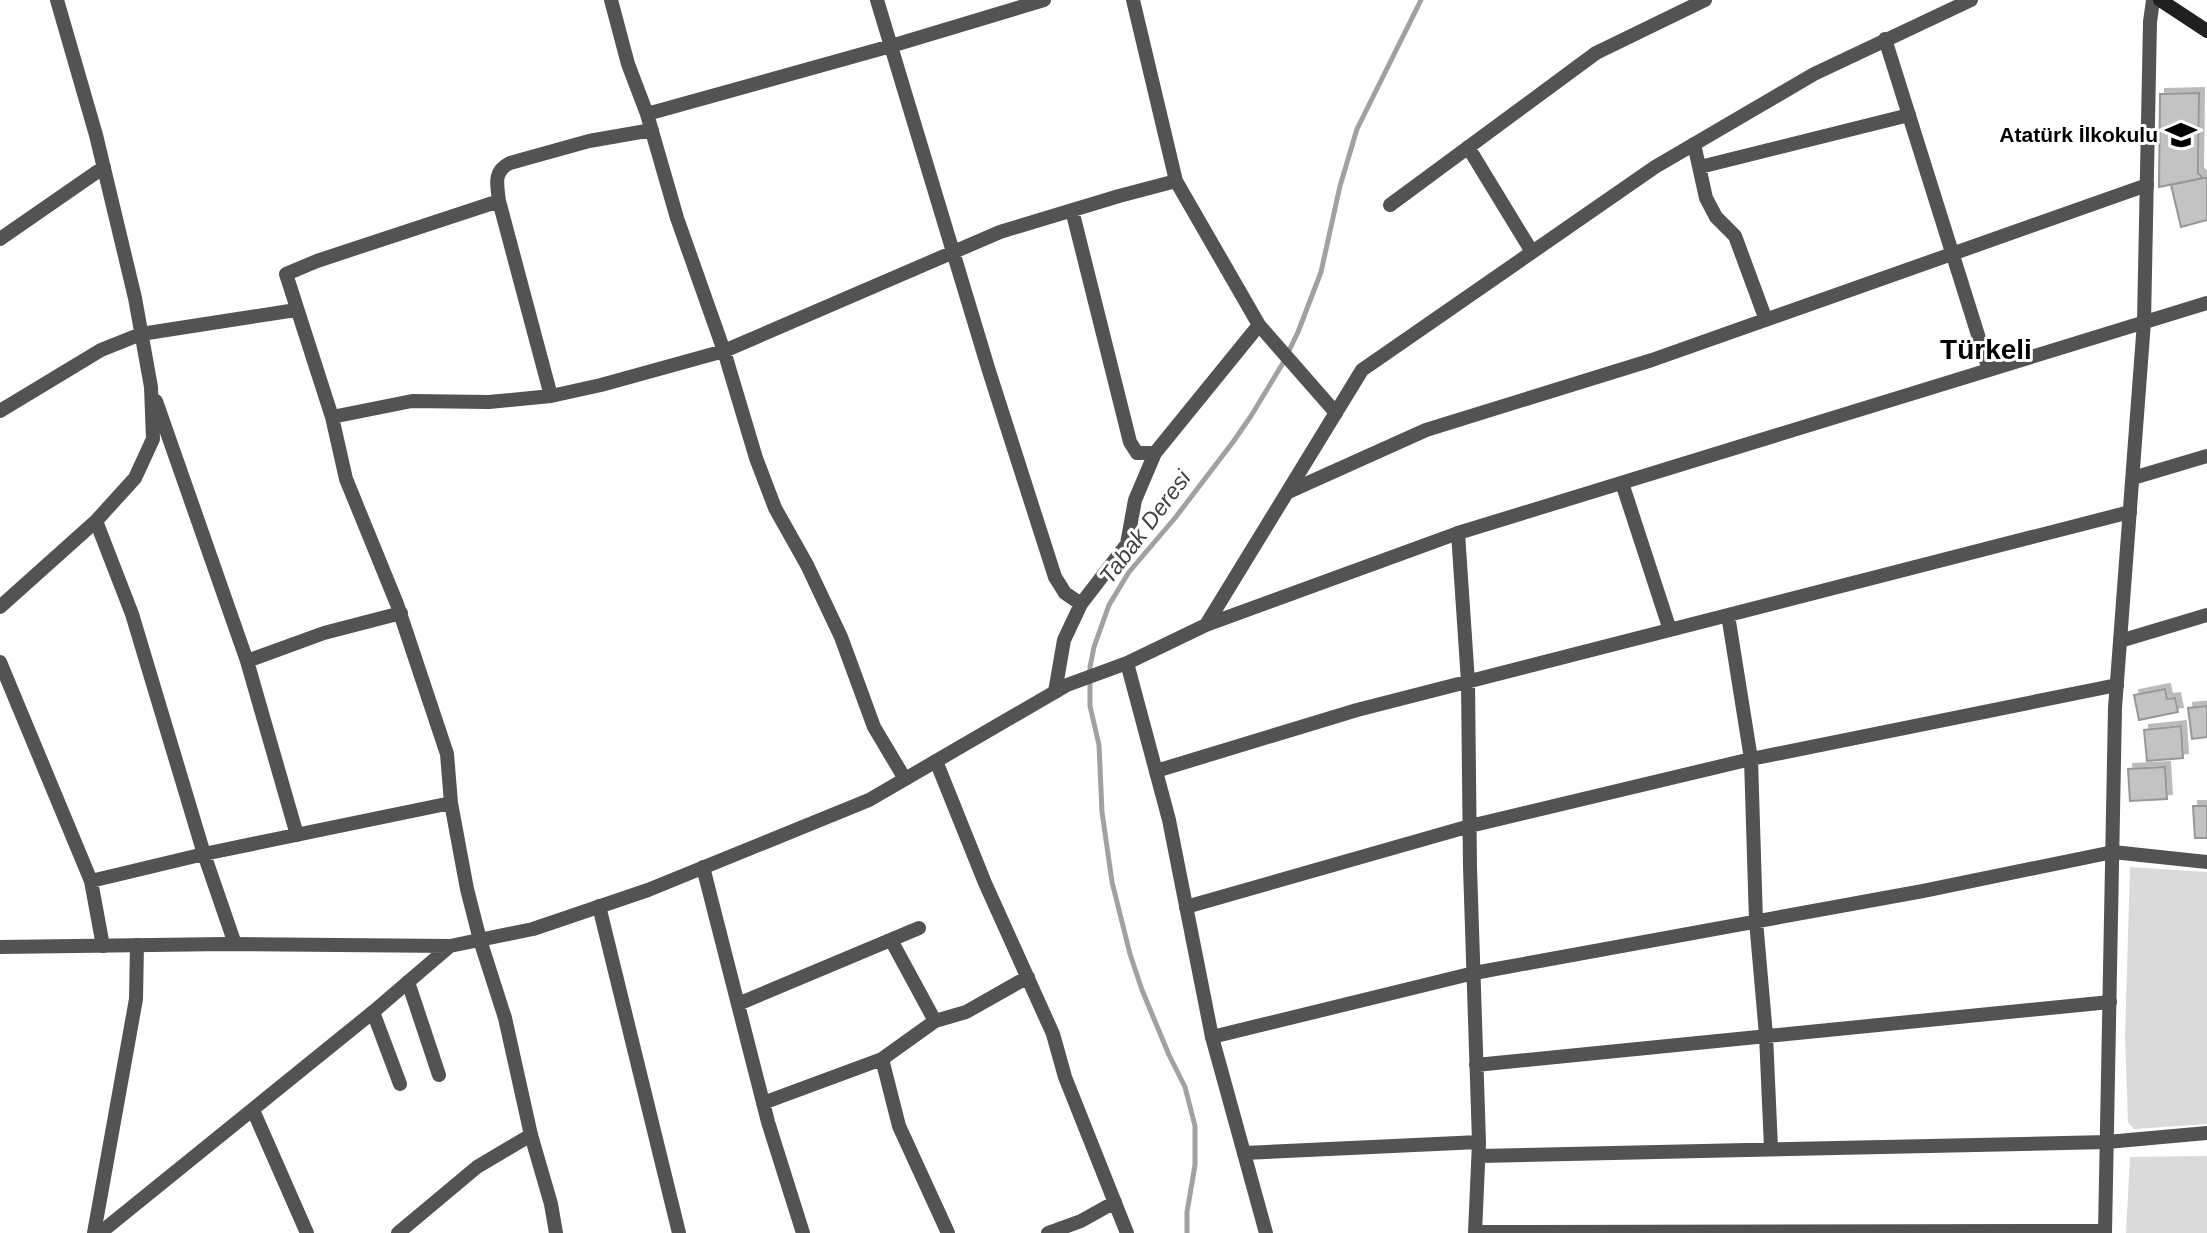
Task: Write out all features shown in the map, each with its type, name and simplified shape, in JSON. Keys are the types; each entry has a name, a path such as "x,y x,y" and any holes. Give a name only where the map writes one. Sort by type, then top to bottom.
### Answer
{"main road":[{"path":"2160,0 2207,31"}],"street":[{"path":"0,607 96,521 135,478 153,439 151,387 141,334 104,167 57,0"},
{"path":"611,0 628,64 648,114 677,218 724,351 756,458 775,508 807,565 841,637 874,727 905,779"},
{"path":"877,0 1055,577 1065,593 1081,604"},
{"path":"648,114 1044,0"},
{"path":"1133,0 1176,181 1259,325 1336,413"},
{"path":"1390,205 1596,53 1706,0"},
{"path":"1206,625 1362,370 1655,166 1814,74 1971,0"},
{"path":"1458,533 1468,682 1479,1149 1475,1233 2105,1232 2117,685 2144,322 2150,22 2154,0"},
{"path":"1885,39 1989,370"},
{"path":"1700,167 1909,115"},
{"path":"551,396 499,201 497,176 503,166 510,163 589,141 652,130"},
{"path":"1694,144 1706,198 1716,217 1735,236 1766,320"},
{"path":"1468,147 1532,252"},
{"path":"0,239 104,167"},
{"path":"332,417 412,401 489,402 551,396 724,351 1000,232 1176,181"},
{"path":"1288,492 1426,430 1652,360 2147,185"},
{"path":"499,201 285,274 332,417 346,479 401,613 447,754 452,803 467,888 480,940 506,1018 531,1135 551,1204 556,1233"},
{"path":"1072,210 1130,442 1137,453 1155,453"},
{"path":"0,947 235,944 450,946 533,929 648,890 869,800 1061,689 1127,663 1206,625 1458,533 2207,303"},
{"path":"0,411 101,351 141,334 296,310"},
{"path":"1061,689 1064,640 1081,604 1127,544 1135,500 1155,453 1259,325"},
{"path":"151,387 247,661 297,835"},
{"path":"2133,478 2207,456"},
{"path":"1622,483 1670,630"},
{"path":"1156,771 1357,710 2130,512"},
{"path":"96,521 132,614 204,854 235,944"},
{"path":"247,661 324,633 401,613"},
{"path":"1728,615 1751,759 1756,921 1766,1035 1771,1148"},
{"path":"2120,640 2207,615"},
{"path":"0,662 91,881 103,946"},
{"path":"1127,663 1169,820 1212,1037 1266,1233"},
{"path":"1186,906 1470,826 1751,759 2117,685"},
{"path":"936,761 985,883 1053,1034 1065,1077 1127,1233"},
{"path":"91,881 204,854 452,803"},
{"path":"1212,1037 1474,973 1923,891 2113,852 2207,862"},
{"path":"703,867 763,1103 803,1233"},
{"path":"599,906 679,1233"},
{"path":"738,1004 919,928"},
{"path":"891,940 935,1020"},
{"path":"94,1233 136,999 137,945"},
{"path":"100,1233 373,1012 450,946"},
{"path":"763,1103 882,1059 935,1020 966,1012 1028,977"},
{"path":"408,982 439,1075"},
{"path":"1476,1065 2110,1002"},
{"path":"373,1012 400,1084"},
{"path":"882,1059 899,1126 948,1233"},
{"path":"253,1110 307,1233"},
{"path":"1244,1153 2107,1142 2207,1133"},
{"path":"398,1233 477,1167 531,1135"},
{"path":"1048,1233 1081,1221 1115,1202"}],"shaded area":[{"path":"2130,867 2207,872 2207,1124 2134,1129 2128,1122 2125,1038"},
{"path":"2207,1156 2207,1233 2126,1233 2130,1157"}],"building":[{"path":"2199,93 2198,173 2203,178 2159,187 2160,94"},
{"path":"2207,178 2207,220 2181,227 2171,185"},
{"path":"2165,689 2167,699 2175,698 2178,712 2139,720 2134,695"},
{"path":"2207,706 2207,737 2192,739 2188,708"},
{"path":"2181,726 2183,758 2147,761 2144,730"},
{"path":"2165,767 2167,799 2130,801 2128,769"},
{"path":"2193,806 2207,806 2207,838 2195,838"}],"waterway":[{"name":"Tabak Deresi","path":"1187,1233 1187,1212 1195,1165 1195,1126 1185,1087 1142,990 1112,882 1102,812 1099,745 1090,706 1090,667 1109,605 1129,572 1175,518 1233,442 1283,363 1321,272 1340,186 1357,129 1421,0"}],"place":[{"name":"Atatürk İlkokulu","path":"2181,135"}],"district":[{"name":"Türkeli","path":"1986,349"}]}
